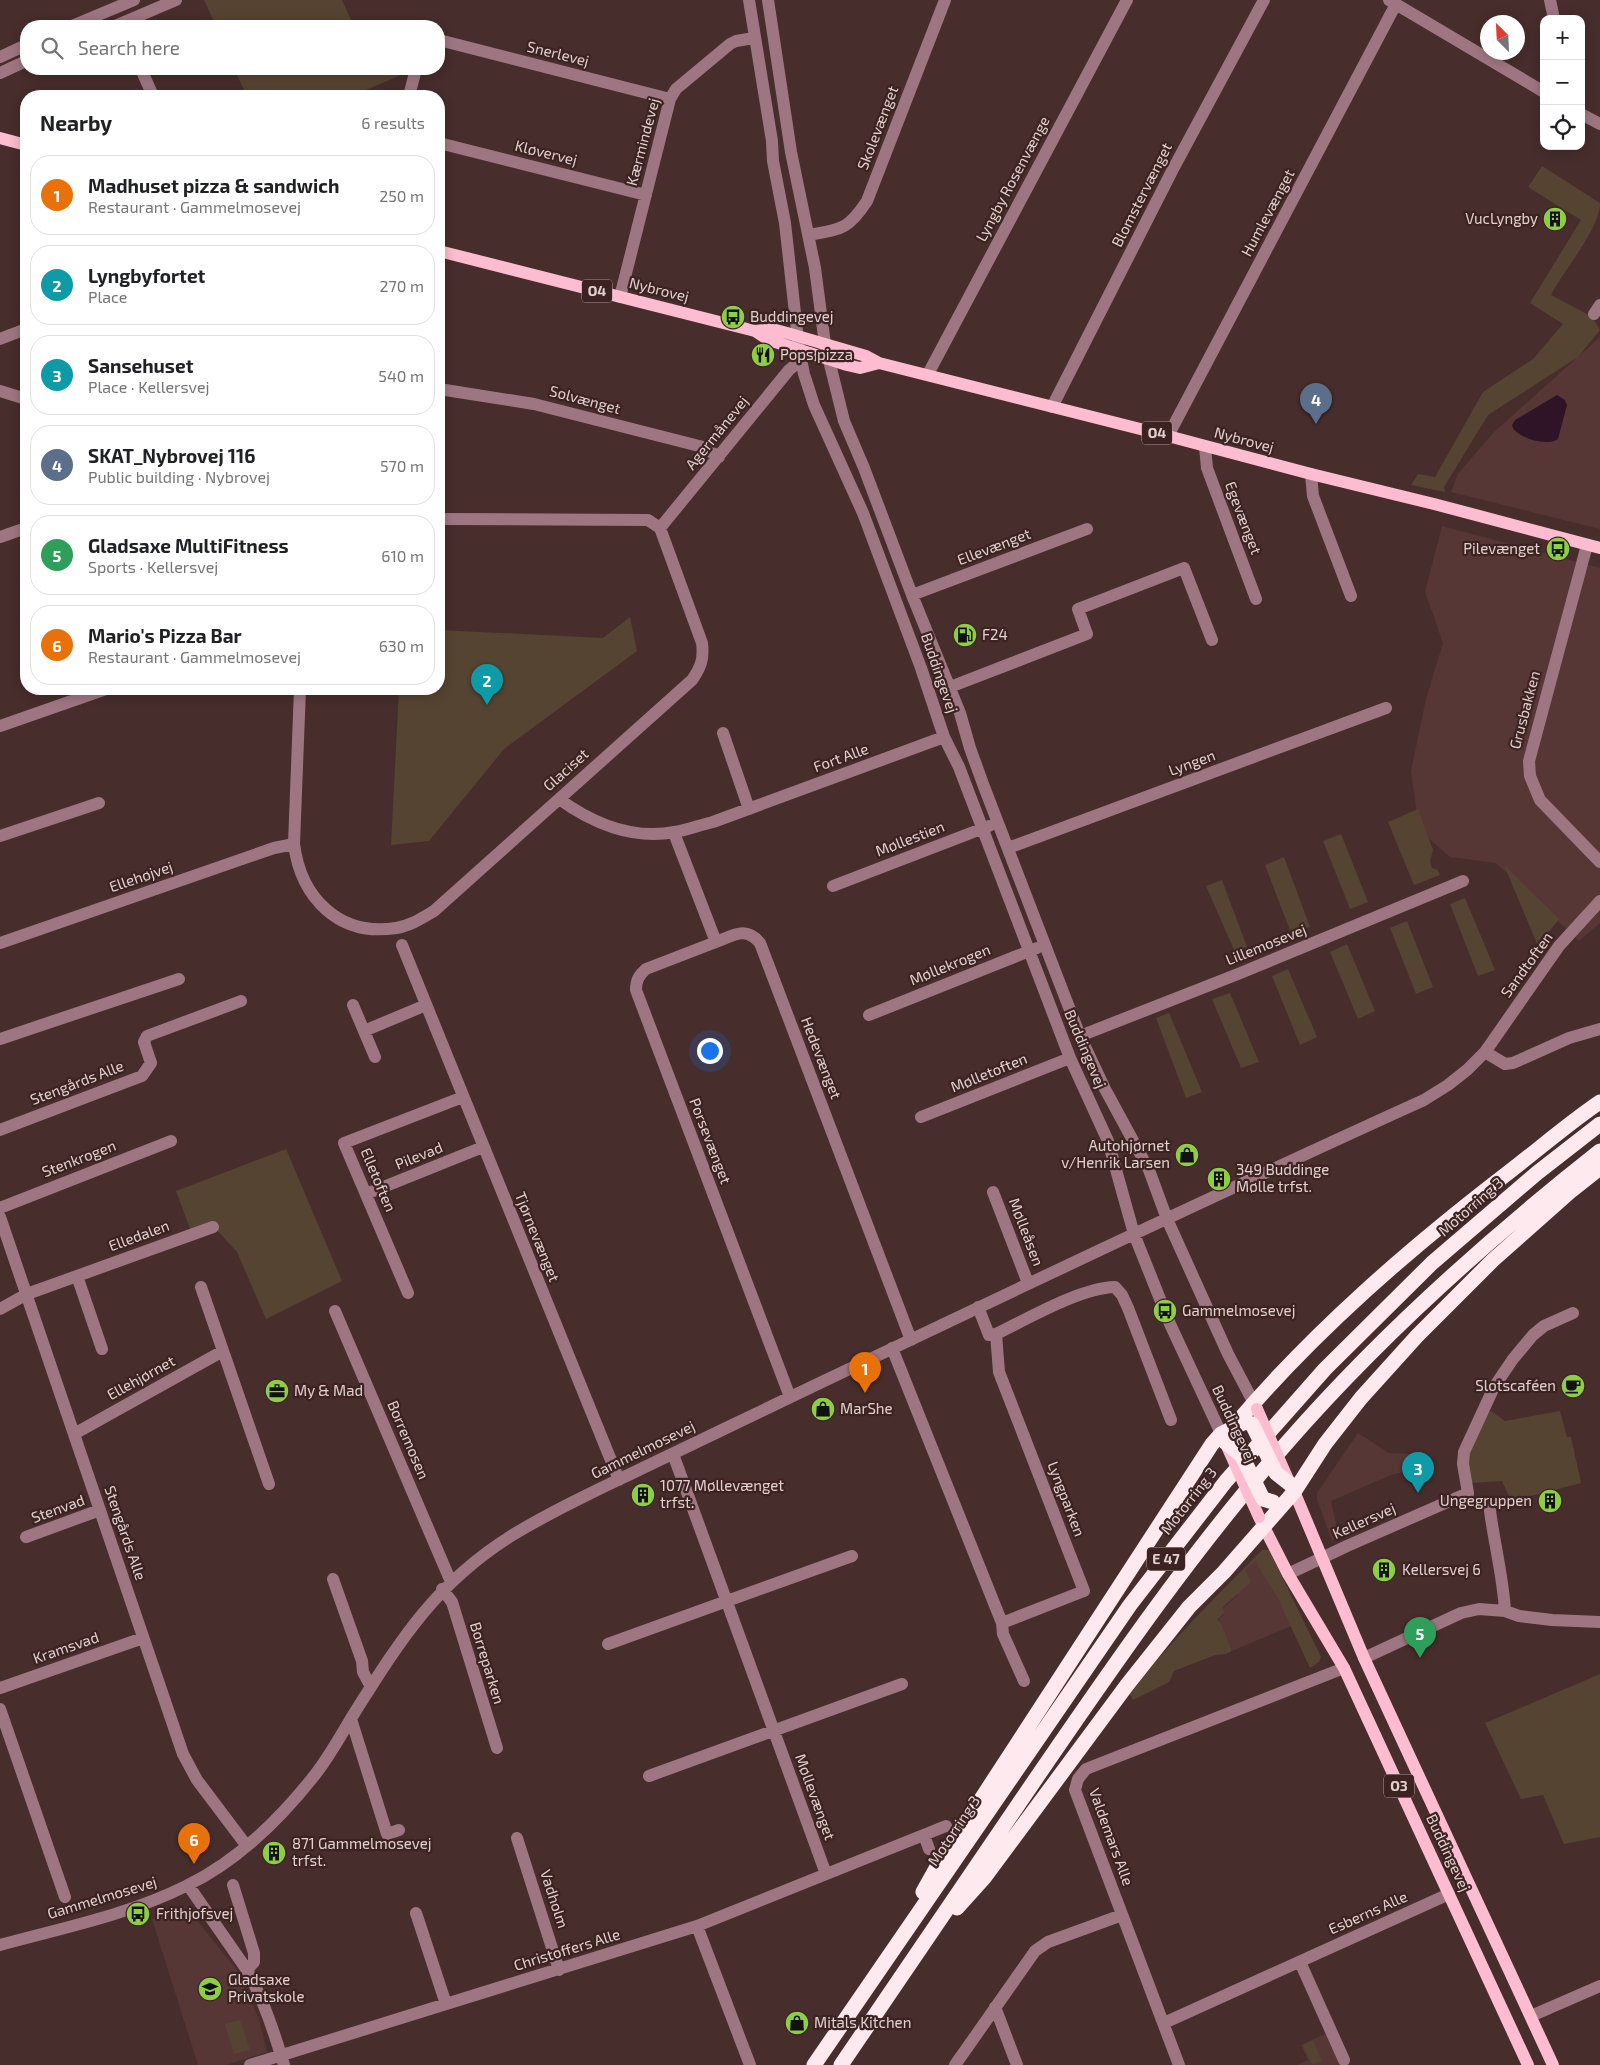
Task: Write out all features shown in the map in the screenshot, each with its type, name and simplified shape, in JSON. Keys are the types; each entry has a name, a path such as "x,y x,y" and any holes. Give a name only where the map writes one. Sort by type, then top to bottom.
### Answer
{"highway":[{"path":"880,1970 937,1867 1212,1444 1231,1431 1346,1309 1403,1257 1450,1217 1600,1102"},
{"name":"Motorring 3","path":"814,2065 1130,1605 1226,1481 1325,1369 1432,1263 1537,1173 1600,1124"},
{"name":"E 47","path":"841,2065 1128,1644 1199,1549 1285,1445 1359,1365 1442,1283 1534,1202 1600,1151"},
{"path":"920,1948 984,1878 1127,1685 1189,1607 1292,1488 1361,1398 1417,1336 1493,1260 1572,1190 1600,1168"},
{"path":"1231,1431 1252,1424 1276,1473 1292,1488"},
{"path":"1231,1431 1263,1499 1273,1502 1292,1488"}],"main road":[{"path":"0,138 20,143"},
{"name":"Nybrovej","path":"445,253 755,331 800,355 860,368 879,363"},
{"name":"Nybrovej","path":"755,331 772,329 866,356 879,363 928,374 1600,548"},
{"name":"Buddingevej","path":"1256,1406 1364,1658 1553,2065"},
{"name":"Buddingevej","path":"1231,1431 1262,1522 1288,1574 1344,1668 1528,2065"}],"street":[{"path":"86,20 134,0"},
{"path":"129,20 176,0"},
{"name":"Buddingevej","path":"749,0 785,223 800,355 814,405 863,514 926,682 944,738 959,767 1070,1058 1108,1141 1134,1234 1170,1324 1231,1431"},
{"name":"Buddingevej","path":"768,0 792,152 809,235 824,344 844,420 912,595 950,686 970,748 1080,1036 1105,1089 1149,1170 1167,1219 1228,1354 1256,1406"},
{"name":"Skolevænget","path":"809,235 841,229 856,218 867,201 945,0"},
{"name":"Lyngby Rosenvænge","path":"928,374 1127,0"},
{"name":"Blomstervænget","path":"1052,407 1172,171 1264,0"},
{"path":"1550,0 1553,15"},
{"path":"1392,2 1540,90"},
{"name":"Humlevænget","path":"1168,436 1392,2"},
{"name":"Kærmindevej","path":"620,297 670,100 676,89 730,44 754,38"},
{"name":"Snerlevej","path":"445,42 670,100"},
{"path":"0,56 20,48"},
{"path":"0,73 20,64"},
{"path":"144,75 150,90"},
{"path":"411,90 414,75"},
{"path":"1585,116 1600,124"},
{"name":"Kløvervej","path":"445,145 646,195"},
{"path":"0,339 20,331"},
{"name":"Agermånevej","path":"660,528 800,355"},
{"name":"Solvænget","path":"445,390 534,404 703,447 719,457"},
{"path":"0,391 20,397"},
{"name":"Egevænget","path":"1205,447 1207,468 1256,599"},
{"path":"1311,474 1313,496 1351,596"},
{"path":"445,519 648,520 660,528"},
{"name":"Glaciset","path":"300,695 294,844 296,863 303,881 326,910 342,920 359,927 397,928 416,922 434,911 692,680 701,668 704,656 702,643 660,528"},
{"name":"Ellevænget","path":"912,595 1087,529"},
{"path":"0,537 20,530"},
{"name":"Grusbakken","path":"1587,545 1529,760 1530,776 1540,800 1600,862"},
{"path":"950,686 1087,634 1078,609 1184,568 1212,640"},
{"path":"0,726 89,695"},
{"name":"Lyngen","path":"1008,848 1386,708"},
{"path":"723,733 749,809"},
{"name":"Fort Alle","path":"559,799 580,814 609,827 641,833 674,833 749,809 944,738"},
{"path":"0,836 99,803"},
{"name":"Møllestien","path":"833,886 998,822"},
{"path":"674,833 716,942"},
{"name":"Ellehøjvej","path":"0,943 274,848 294,844"},
{"name":"Lillemosevej","path":"1080,1036 1238,974 1463,881"},
{"name":"Sandtoften","path":"1485,1052 1559,946 1600,901"},
{"name":"Hedevænget","path":"716,942 739,933 747,933 754,936 760,943 911,1340"},
{"name":"Porsevænget","path":"716,942 646,969 639,975 636,990 790,1397"},
{"name":"Tjørnevænget","path":"402,945 618,1480"},
{"name":"Møllekrogen","path":"869,1015 1044,945"},
{"path":"0,1039 179,979"},
{"name":"Stengårds Alle","path":"0,1130 142,1076 151,1063 144,1042 147,1036 241,1001"},
{"path":"353,1005 375,1057"},
{"path":"364,1031 426,1005"},
{"path":"1485,1052 1505,1064 1513,1063 1569,1038 1600,1029"},
{"name":"Gammelmosevej","path":"0,1945 143,1905 188,1885 217,1868 246,1845 282,1813 315,1775 403,1638 447,1585 484,1554 510,1536 553,1512 618,1480 1028,1283 1424,1100 1448,1085 1485,1052"},
{"name":"Mølletoften","path":"921,1117 1070,1058"},
{"name":"Elletoften","path":"408,1293 344,1143 463,1097"},
{"name":"Stenkrogen","path":"0,1208 170,1141"},
{"name":"Pilevad","path":"366,1194 483,1147"},
{"name":"Mølleåsen","path":"993,1192 1028,1283"},
{"name":"Stengårds Alle","path":"0,1217 183,1754 197,1780 246,1845"},
{"name":"Elledalen","path":"0,1309 27,1294 213,1226"},
{"path":"77,1276 102,1349"},
{"path":"202,1287 269,1484"},
{"path":"978,1307 989,1335 996,1334 1066,1301 1104,1288 1116,1287 1128,1308 1171,1420"},
{"name":"Borremosen","path":"335,1311 447,1585"},
{"name":"Kellersvej","path":"1288,1574 1468,1493 1463,1464 1464,1452 1494,1387 1513,1359 1533,1335 1544,1326 1573,1313"},
{"name":"Lyngparken","path":"996,1334 999,1372 1084,1591 1002,1623"},
{"path":"892,1348 1002,1623 1003,1634 1024,1682"},
{"name":"Ellehjørnet","path":"74,1434 223,1351"},
{"name":"Møllevænget","path":"673,1454 826,1874"},
{"path":"1489,1503 1504,1591 1505,1611"},
{"name":"Stenvad","path":"26,1537 100,1510"},
{"path":"608,1644 852,1556"},
{"path":"334,1579 362,1661 363,1672 371,1686"},
{"name":"Borreparken","path":"447,1585 497,1748"},
{"path":"1364,1658 1461,1613 1479,1609 1505,1611 1519,1616 1552,1620 1600,1622"},
{"name":"Kramsvad","path":"0,1688 143,1638"},
{"name":"Valdemars Alle","path":"1179,2065 1075,1790 1078,1779 1086,1769 1344,1668"},
{"path":"649,1776 902,1684"},
{"path":"0,1709 65,1897"},
{"path":"350,1719 387,1834 400,1830"},
{"name":"Christoffers Alle","path":"250,2065 283,2060 446,2004 698,1926 946,1826"},
{"path":"924,1834 929,1848"},
{"name":"Vadholm","path":"517,1838 559,1970"},
{"path":"188,1885 248,1970 268,2012 283,2060"},
{"path":"233,1885 254,1953 254,1962 248,1970"},
{"name":"Esberns Alle","path":"1164,2023 1449,1894"},
{"path":"416,1913 446,2004"},
{"path":"955,2065 1035,1951 1041,1946 1122,1915"},
{"path":"698,1926 750,2065"},
{"path":"1300,1962 1344,2060"},
{"path":"1531,2016 1600,1986"},
{"path":"995,2007 1017,2065"}],"shaded area":[{"path":"204,0 342,0 351,20 213,20"},
{"path":"237,75 401,75 366,90 244,90"},
{"path":"1542,166 1600,203 1594,225 1588,237 1551,295 1589,315 1600,330 1578,357 1488,415 1444,487 1445,492 1411,485 1418,474 1435,477 1483,392 1533,359 1563,324 1530,303 1581,220 1528,187"},
{"path":"1600,337 1600,529 1451,492 1458,474 1493,433"},
{"path":"1557,395 1565,400 1567,405 1558,439 1540,442 1525,437 1514,430 1512,425 1515,420"},
{"path":"1442,526 1600,568 1600,923 1579,941 1496,863 1450,857 1419,830 1411,771 1426,699 1443,643 1425,592"},
{"path":"630,617 637,651 504,749 429,841 391,845 399,695 445,695 445,630 603,638"},
{"path":"1418,809 1433,850 1430,861 1432,868 1438,870 1440,875 1414,885 1388,822"},
{"path":"1341,834 1368,902 1350,909 1323,841"},
{"path":"1284,857 1310,927 1291,933 1265,865"},
{"path":"1504,865 1559,919 1538,946"},
{"path":"1222,880 1247,947 1235,952 1206,886"},
{"path":"1465,898 1495,970 1478,976 1450,904"},
{"path":"1407,921 1433,987 1416,994 1390,928"},
{"path":"1347,944 1375,1011 1358,1019 1330,952"},
{"path":"1288,969 1317,1037 1300,1045 1272,976"},
{"path":"1230,993 1259,1062 1241,1068 1212,999"},
{"path":"1169,1013 1202,1092 1186,1098 1156,1018"},
{"path":"286,1149 342,1281 266,1319 237,1252 216,1229 193,1237 176,1191"},
{"path":"1491,1411 1505,1421 1560,1411 1567,1437 1571,1437 1581,1483 1511,1501 1502,1481 1470,1483 1467,1455 1484,1417"},
{"path":"1358,1433 1389,1453 1411,1454 1417,1459 1415,1465 1407,1471 1391,1475 1331,1501 1339,1537 1332,1541 1317,1499 1317,1493"},
{"path":"1262,1550 1269,1550 1321,1657 1319,1662 1310,1668 1278,1599 1255,1561 1245,1570 1251,1582 1223,1607 1224,1613 1217,1620 1222,1625 1232,1651 1226,1654 1215,1655 1174,1671 1169,1682 1133,1700 1130,1694 1161,1656"},
{"path":"1255,1560 1278,1599 1291,1626 1232,1651 1222,1625 1217,1621 1224,1614 1223,1608 1237,1596 1245,1570"},
{"path":"1600,1674 1600,1837 1564,1844 1543,1795 1521,1799 1485,1723"},
{"name":"Gladsaxe Privatskole","path":"183,1906 191,1913 237,1970 259,2019 267,2052 226,2065 198,2065 152,1919"},
{"path":"240,2020 250,2050 234,2054 225,2024"},
{"path":"1329,2032 1343,2065 1297,2065 1308,2060 1301,2045"},
{"path":"1313,2041 1322,2061 1312,2065 1303,2045"}],"place":[{"name":"VucLyngby","path":"1555,219"},
{"name":"Buddingevej","path":"733,317"},
{"name":"Pops pizza","path":"763,355"},
{"name":"SKAT_Nybrovej 116","path":"1316,424"},
{"name":"Pilevænget","path":"1558,549"},
{"name":"F24","path":"965,635"},
{"name":"Lyngbyfortet","path":"487,705"},
{"name":"Autohjørnet v/Henrik Larsen","path":"1187,1155"},
{"name":"349 Buddinge Mølle trfst.","path":"1219,1179"},
{"name":"Gammelmosevej","path":"1165,1311"},
{"name":"Slotscaféen","path":"1573,1386"},
{"name":"My & Mad","path":"277,1391"},
{"name":"Madhuset pizza & sandwich","path":"865,1393"},
{"name":"MarShe","path":"823,1409"},
{"name":"Sansehuset","path":"1418,1493"},
{"name":"1077 Møllevænget trfst.","path":"643,1495"},
{"name":"Ungegruppen","path":"1550,1501"},
{"name":"Kellersvej 6","path":"1384,1570"},
{"name":"Gladsaxe MultiFitness","path":"1420,1658"},
{"name":"871 Gammelmosevej trfst.","path":"274,1853"},
{"name":"Mario's Pizza Bar","path":"194,1864"},
{"name":"Frithjofsvej","path":"138,1914"},
{"name":"Gladsaxe Privatskole","path":"210,1989"},
{"name":"Mitals Kitchen","path":"797,2023"}]}
